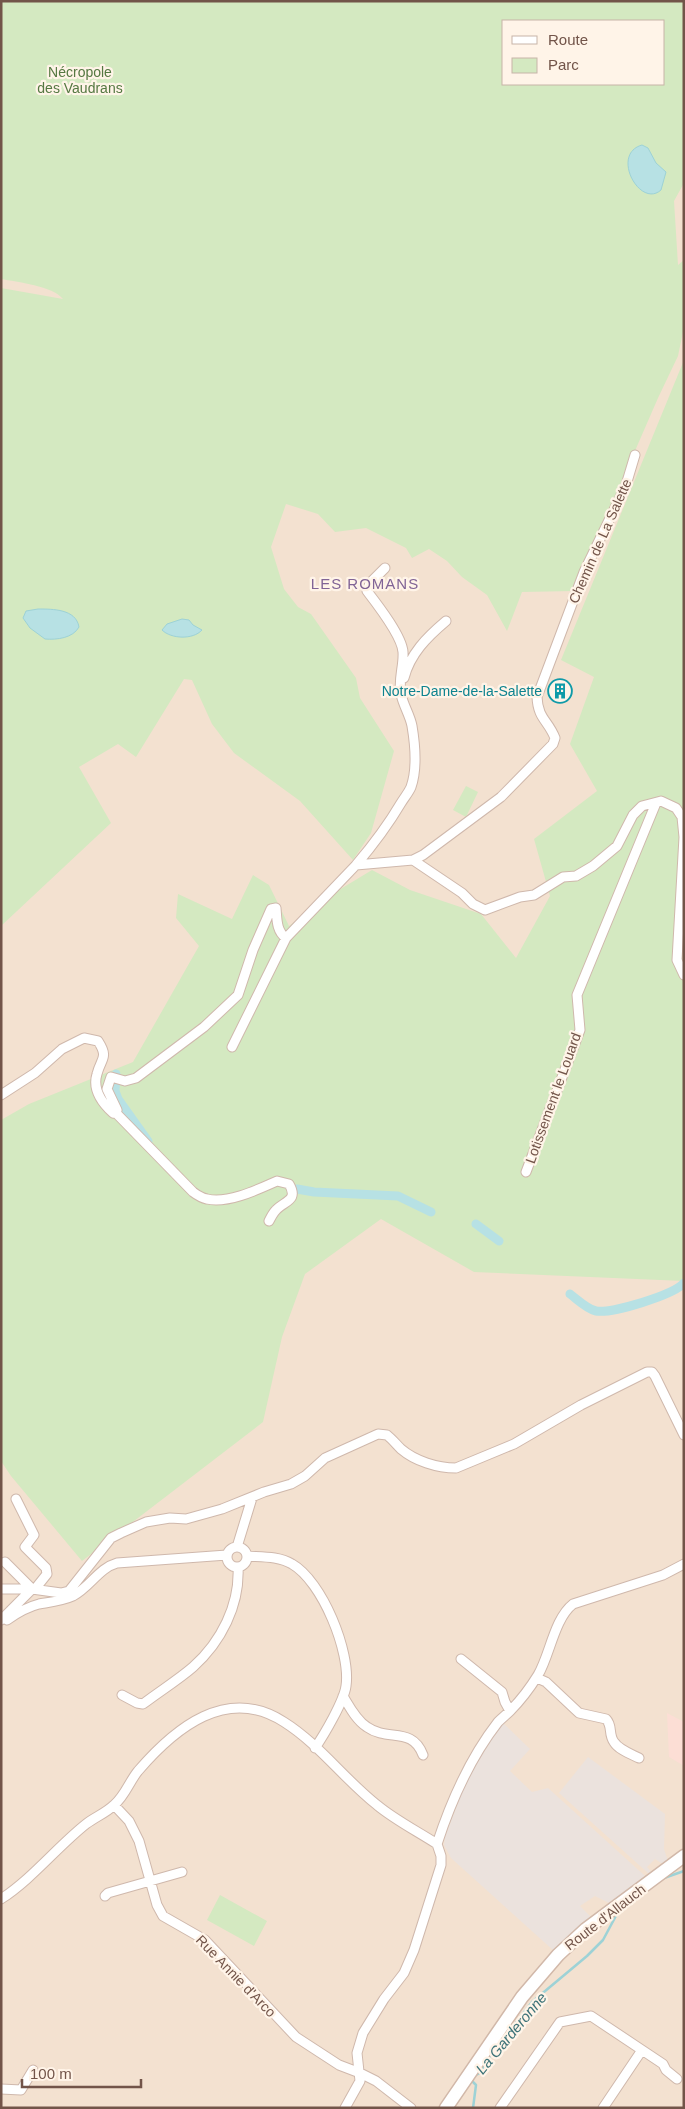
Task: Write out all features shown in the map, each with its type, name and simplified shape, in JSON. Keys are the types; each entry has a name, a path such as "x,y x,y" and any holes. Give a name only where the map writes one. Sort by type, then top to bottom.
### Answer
{"main road":[{"name":"Route d'Allauch","path":"446,2108 522,1997 558,1955 586,1929 684,1856"}],"street":[{"name":"Chemin de La Salette","path":"356,864 413,860 458,830 501,797 553,744 555,738 541,716 537,697 584,572 626,485 635,455"},
{"path":"232,1046 286,938 380,836 411,787 413,738 411,723 401,693 400,677 403,652 400,640 390,626 384,612 367,591 370,582 385,568"},
{"path":"401,693 405,672 413,655 430,634 446,621"},
{"path":"413,860 462,893 473,904 486,910 520,897 534,895 563,877 576,876 593,866 616,846 633,815 642,806 661,801 676,808 682,817 684,837 677,960 684,975"},
{"name":"Lotissement le Louard","path":"526,1172 580,1030 577,995 656,803"},
{"path":"116,1112 117,1110 107,1089 108,1081 111,1077 124,1081 136,1078 204,1027 238,995 271,910 276,908 281,935 286,938"},
{"path":"1,1095 35,1073 62,1049 84,1038 98,1041 104,1050 104,1060 96,1074 96,1090 100,1100 113,1112 116,1112 192,1192 205,1199 221,1199 254,1191 277,1181 289,1184 292,1190 292,1197 277,1209 269,1221"},
{"path":"1,1589 33,1589 61,1593 69,1591 110,1538 134,1526 170,1518 186,1519 297,1482 325,1458 378,1434 387,1435 399,1447 419,1460 448,1468 456,1468 514,1444 581,1405 647,1372 652,1372 655,1376 684,1435"},
{"path":"238,1567 229,1563 227,1555 229,1550 237,1546 252,1498"},
{"path":"1,1620 47,1574 46,1568 25,1547 34,1535 16,1499"},
{"path":"237,1546 244,1550 247,1556 244,1564 238,1567"},
{"path":"1,1624 21,1611 75,1595 107,1566 129,1561 227,1555"},
{"path":"247,1556 286,1560 295,1565 312,1582 335,1624 344,1649 346,1687 315,1748"},
{"path":"96,1557 107,1566"},
{"path":"5,1562 33,1589"},
{"path":"345,2108 360,2080 357,2053 363,2033 384,1998 404,1973 421,1931 441,1865 441,1856 437,1844 447,1814 471,1764 500,1720 510,1711 537,1678 544,1666 548,1650 566,1609 573,1604 663,1575 684,1564"},
{"path":"122,1695 143,1704 192,1668 203,1657 221,1634 230,1616 239,1579 238,1567"},
{"path":"461,1658 502,1692 510,1711"},
{"path":"537,1678 546,1682 579,1713 606,1718 611,1724 613,1742 618,1747 639,1758"},
{"path":"343,1696 352,1711 366,1727 378,1733 410,1738 420,1745 423,1755"},
{"path":"1,1899 86,1824 114,1805 137,1772 185,1727 209,1713 225,1709 250,1709 269,1714 284,1722 377,1806 437,1844"},
{"name":"Rue Annie d'Arco","path":"114,1805 129,1821 137,1836 157,1905 164,1916 205,1940 296,2037 339,2065 360,2072 376,2081 412,2108"},
{"path":"105,1896 108,1892 182,1872"},
{"path":"500,2108 560,2022 591,2016 663,2064 666,2070 677,2079"},
{"path":"603,2108 642,2050"},
{"path":"1,2089 21,2090 33,2070"}],"shaded area":[{"path":"1,1 684,1 684,2108 1,2108"},
{"path":"667,1713 684,1722 684,1766 669,1757"},
{"path":"501,1721 530,1749 510,1771 532,1792 548,1788 645,1876 609,1903 595,1896 580,1906 591,1917 554,1951 451,1858 444,1845 445,1837 462,1792 486,1740"},
{"path":"588,1757 665,1814 664,1849 668,1861 664,1865 655,1859 647,1867 651,1874 559,1793"}],"green space":[{"name":"Nécropole des Vaudrans","path":"1,1 684,1 684,183 674,201 678,265 684,260 684,327 678,356 574,591 522,592 507,631 487,595 462,577 447,561 429,549 412,558 406,548 366,528 335,532 318,514 286,504 271,547 284,589 298,607 311,614 356,678 360,698 394,751 371,833 353,860 300,801 234,753 212,724 192,680 184,679 136,757 118,744 79,767 111,823 1,926 1,288 63,299 51,291 25,283 1,279"},
{"path":"684,360 684,1281 474,1272 381,1219 305,1274 282,1337 263,1422 82,1561 11,1476 1,1461 1,1120 29,1104 133,1062 199,946 176,918 178,894 232,919 253,875 269,885 289,926 329,896 372,870 410,890 481,914 516,958 550,896 534,839 597,791 570,744 594,677 561,660"},
{"path":"466,786 478,792 466,817 453,810"},
{"path":"220,1895 267,1921 254,1946 207,1920"}],"water":[{"path":"642,145 648,148 656,163 666,172 661,190 653,194 645,192 637,186 628,168 629,158 633,150"},
{"path":"38,609 69,613 77,621 79,627 69,636 45,639 30,628 23,618 26,611"},
{"path":"182,619 189,620 193,625 202,630 188,637 176,637 162,630 167,624"}],"waterway":[{"path":"116,1074 115,1091 118,1099 148,1141"},
{"path":"297,1189 314,1192 398,1196 431,1212"},
{"path":"476,1224 499,1241"},
{"path":"570,1294 596,1311 615,1310 656,1298 678,1288 684,1283"},
{"name":"La Garderonne","path":"664,1878 684,1871"},
{"name":"La Garderonne","path":"473,2108 476,2085 471,2080 480,2073 487,2060 532,2002 587,1956 603,1940 618,1912"}],"place":[{"name":"Notre-Dame-de-la-Salette","path":"560,691"}],"district":[{"name":"LES ROMANS","path":"365,583"}]}
